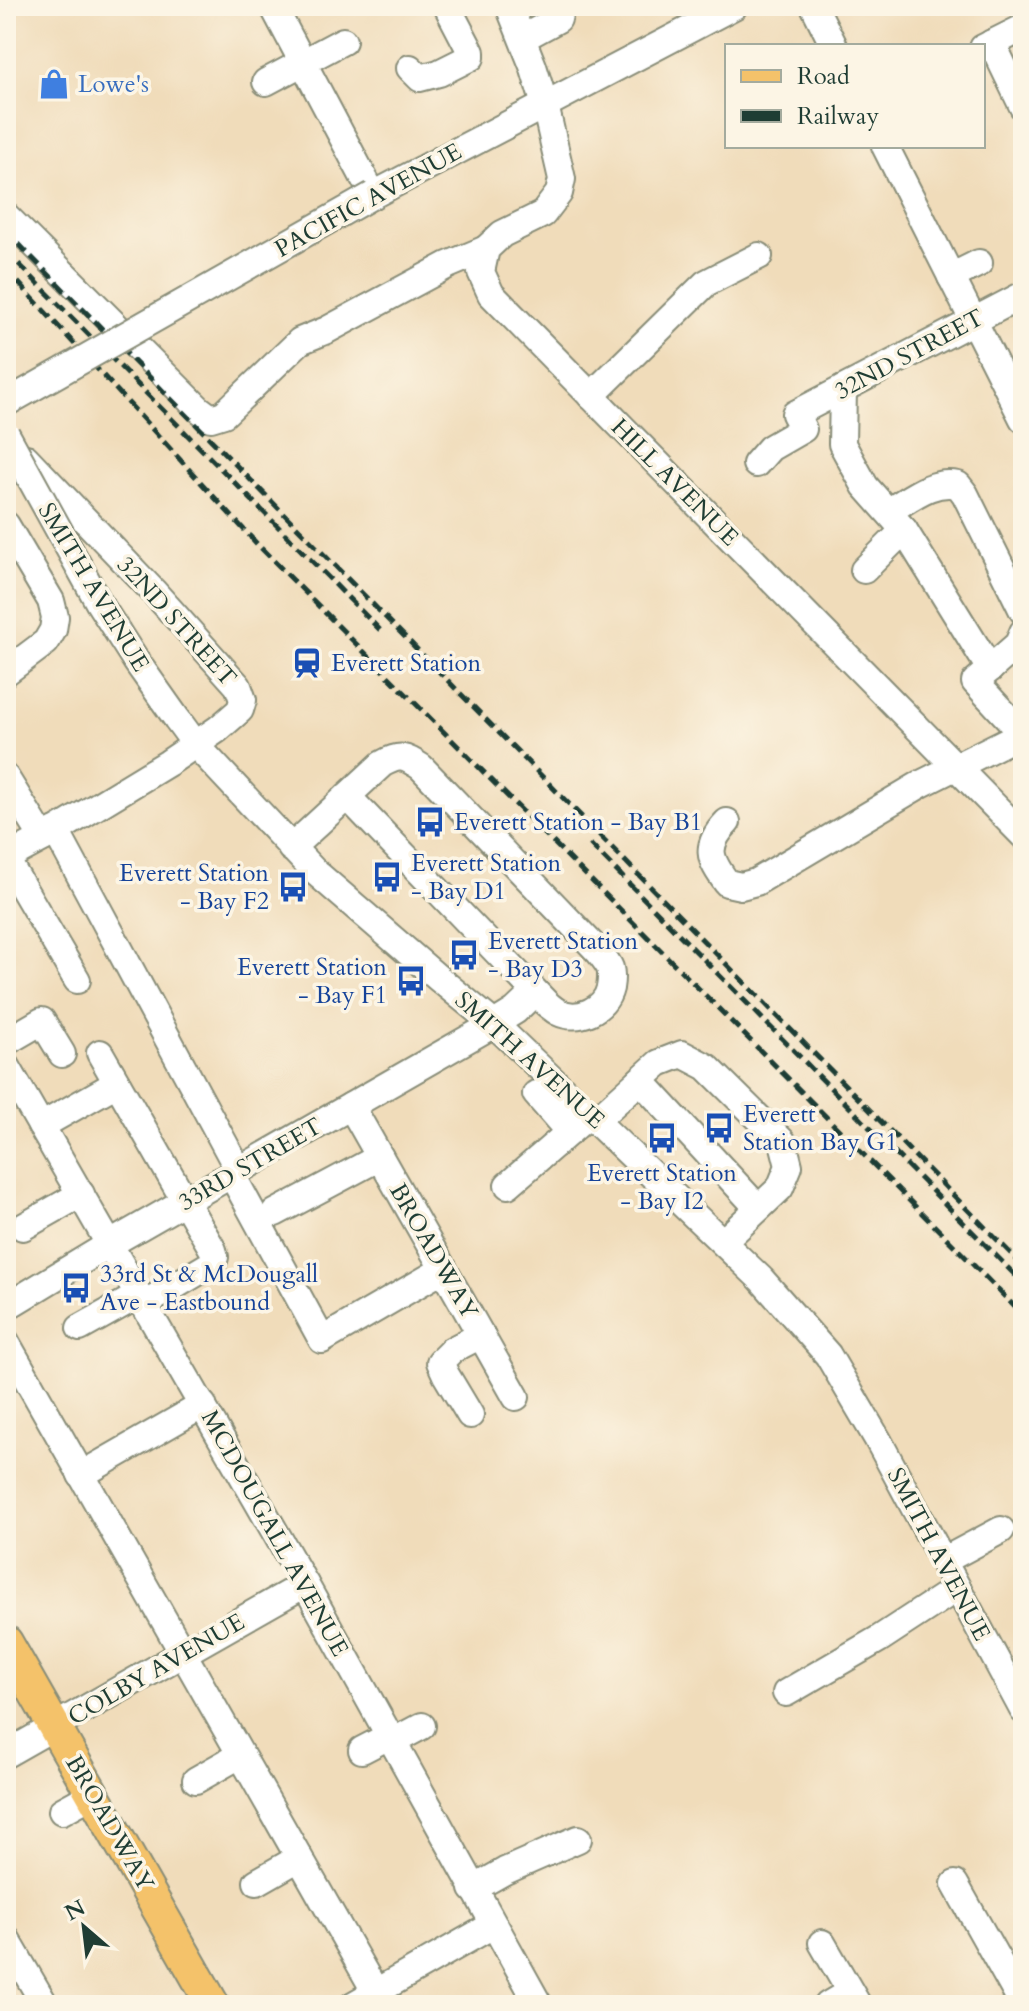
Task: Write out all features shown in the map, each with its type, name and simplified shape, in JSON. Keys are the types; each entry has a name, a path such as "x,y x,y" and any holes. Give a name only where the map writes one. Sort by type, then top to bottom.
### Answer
{"main road":[{"name":"BROADWAY","path":"6,1642 213,2005"}],"street":[{"path":"273,6 373,195"},
{"path":"410,68 420,78 439,73 471,57 447,6"},
{"path":"6,216 199,409 211,418 224,414 240,385 294,333 327,330 358,300 486,249 502,234 543,214 559,193 561,169 545,105 509,6"},
{"path":"523,38 558,19 561,6"},
{"name":"PACIFIC AVENUE","path":"6,403 373,195 734,6"},
{"path":"814,6 833,44"},
{"path":"1023,28 988,45 1023,107"},
{"path":"266,82 343,41"},
{"path":"886,148 1023,419"},
{"name":"HILL AVENUE","path":"486,249 481,272 491,294 1023,835"},
{"path":"591,396 706,283 759,256"},
{"path":"951,277 979,263"},
{"name":"32ND STREET","path":"756,464 770,448 803,429 795,414 1023,295"},
{"path":"843,389 842,444 865,486 896,521 990,669"},
{"name":"SMITH AVENUE","path":"6,434 99,603 196,745 330,886 494,1024 593,1117 761,1279 828,1355 878,1440 1023,1710"},
{"name":"32ND STREET","path":"6,474 26,458 153,591 238,686 243,700 240,710 196,745 6,858"},
{"path":"864,570 896,521 924,490 940,484 958,485 1023,611"},
{"path":"6,525 51,601 55,617 53,630 46,642 6,672"},
{"path":"727,822 710,850 714,865 727,883 741,886 756,882 955,766 1023,733 975,682 1018,644 1023,632"},
{"path":"291,848 347,796 382,764 395,757 407,758 421,767 599,952 610,968 611,978 609,993 600,1005 588,1013 573,1016 557,1012 347,796"},
{"path":"12,775 49,834 235,1173 322,1340 444,1269"},
{"path":"6,858 77,980"},
{"name":"33RD STREET","path":"6,1307 494,1024 515,1011 535,992"},
{"path":"6,1042 42,1021 62,1054"},
{"path":"80,1328 213,1263 215,1257 100,1053"},
{"path":"508,1185 569,1132 593,1117 659,1063 682,1054 707,1067 783,1142 789,1166 780,1188 723,1242"},
{"name":"MCDOUGALL AVENUE","path":"6,1065 305,1584 539,2005"},
{"path":"640,1080 758,1208"},
{"path":"41,1126 117,1083"},
{"path":"536,1094 569,1132"},
{"name":"BROADWAY","path":"351,1106 516,1397"},
{"path":"275,1213 380,1157"},
{"path":"23,1227 81,1194"},
{"path":"470,1415 440,1362 452,1350 481,1335"},
{"path":"8,1350 30,1396 81,1475 110,1540 183,1654 380,1998"},
{"path":"81,1475 203,1405"},
{"path":"943,1561 1001,1530"},
{"name":"COLBY AVENUE","path":"6,1754 305,1584"},
{"path":"786,1693 879,1639 957,1588"},
{"path":"362,1750 422,1726"},
{"path":"196,1780 240,1755"},
{"path":"62,1811 93,1794"},
{"path":"473,1889 505,1871 578,1839"},
{"path":"257,1882 299,1858"},
{"path":"955,1884 1023,2005"},
{"path":"353,2005 380,1998 493,1925"},
{"path":"11,1940 33,1976 45,2005"},
{"path":"822,1943 845,2001"}],"railway":[{"path":"6,231 1023,1266"},
{"path":"6,251 380,630"},
{"path":"6,269 258,545 1023,1315"},
{"path":"590,844 1023,1283"}],"place":[{"name":"Lowe's","path":"54,84"},
{"name":"Everett Station","path":"307,663"},
{"name":"Everett Station - Bay B1","path":"430,822"},
{"name":"Everett Station - Bay D1","path":"387,877"},
{"name":"Everett Station - Bay F2","path":"293,887"},
{"name":"Everett Station - Bay D3","path":"464,955"},
{"name":"Everett Station - Bay F1","path":"411,981"},
{"name":"Everett Station Bay G1","path":"719,1128"},
{"name":"Everett Station - Bay I2","path":"662,1138"},
{"name":"33rd St & McDougall Ave - Eastbound","path":"76,1288"}]}
